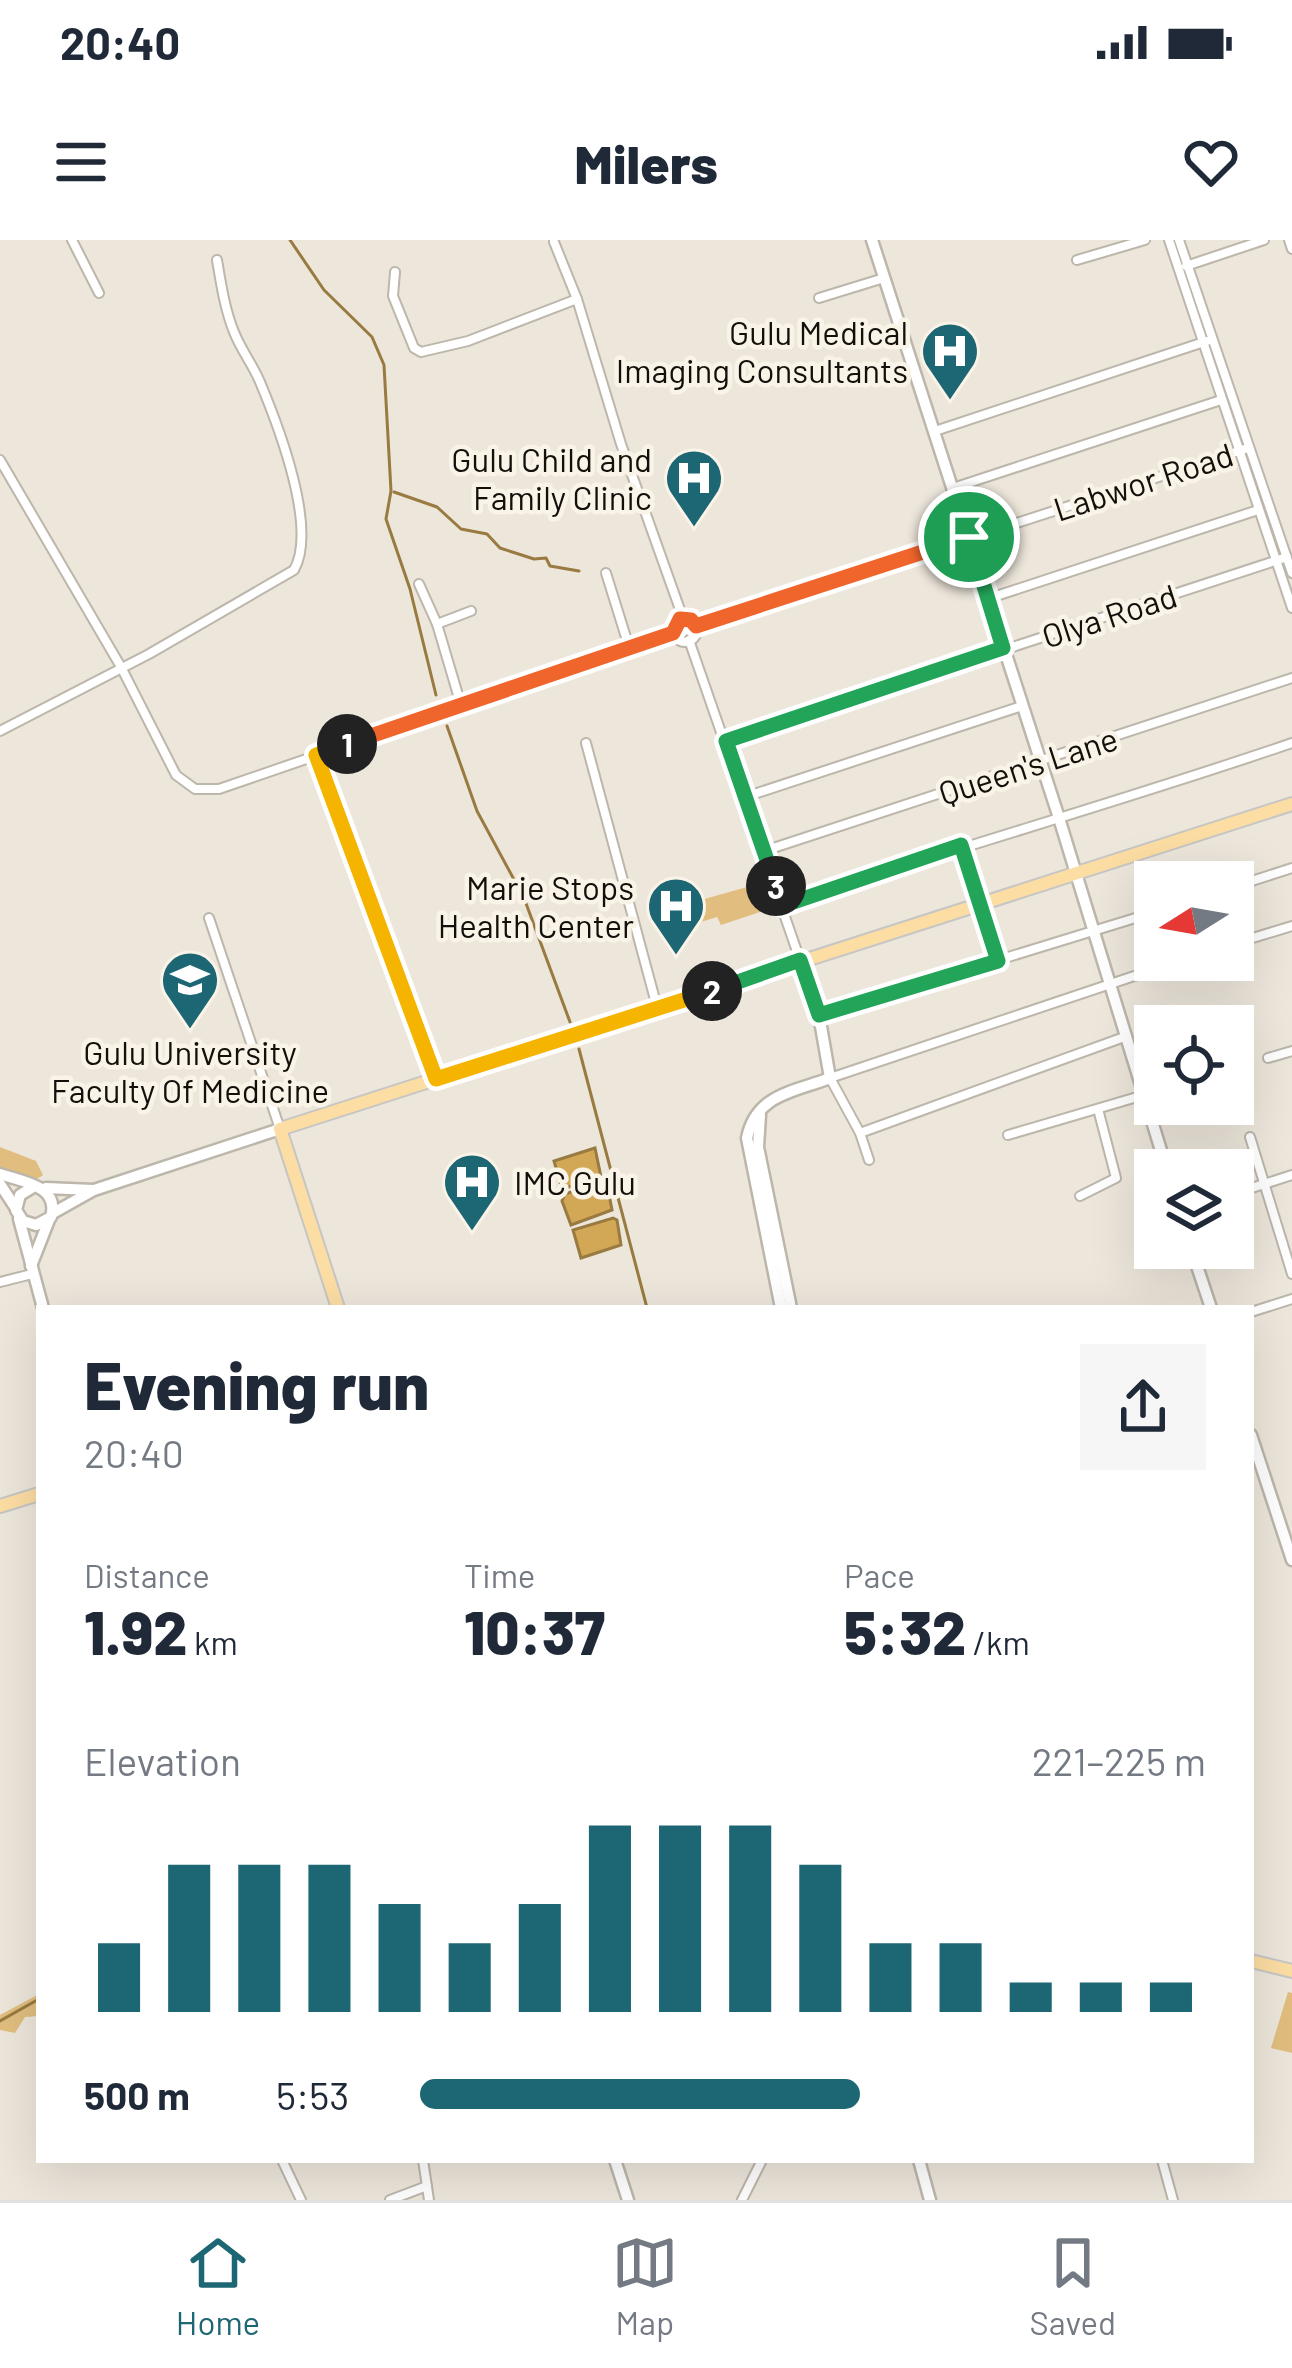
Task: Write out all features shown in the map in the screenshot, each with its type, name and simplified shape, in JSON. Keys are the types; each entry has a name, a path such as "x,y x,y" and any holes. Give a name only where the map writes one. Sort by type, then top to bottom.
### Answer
{"main road":[{"path":"337,1305 280,1129 1292,804"},
{"path":"0,1506 36,1495"},
{"path":"1254,1962 1292,1970"}],"street":[{"path":"73,240 99,293"},
{"path":"872,240 1134,1062"},
{"path":"1077,260 1145,240"},
{"path":"1169,240 1183,267 1292,573"},
{"path":"1179,240 1183,267"},
{"path":"1183,267 1264,240"},
{"path":"1289,240 1292,249"},
{"path":"554,242 683,618 696,626 689,640 819,1015 830,1078 869,1160"},
{"path":"0,731 293,570 301,553 298,502 288,466 258,377 233,331 217,260"},
{"path":"395,272 393,296 414,348 421,352 468,341 577,299"},
{"path":"819,298 884,278"},
{"path":"935,431 1207,341"},
{"path":"1207,341 1221,400 1292,608"},
{"path":"952,488 1221,400"},
{"name":"Labwor Road","path":"696,626 1249,448"},
{"path":"0,460 121,667 176,775 195,789 219,788 673,633"},
{"path":"987,598 1258,510"},
{"name":"Olya Road","path":"726,741 1287,557"},
{"path":"606,573 629,647"},
{"path":"419,584 461,705"},
{"path":"436,624 471,611"},
{"path":"673,633 674,624 683,618"},
{"path":"673,633 681,641 689,640"},
{"name":"Queen's Lane","path":"764,851 1292,678"},
{"path":"745,796 1022,706"},
{"path":"586,742 657,1009"},
{"path":"782,906 961,845 1292,743"},
{"path":"316,755 436,1079"},
{"path":"961,845 998,961"},
{"path":"1254,880 1292,868"},
{"path":"18,1213 36,1226 94,1190 280,1129 209,918"},
{"path":"819,1015 1134,919"},
{"path":"1254,938 1292,926"},
{"path":"780,1305 747,1143 761,1106 779,1095 1134,974"},
{"path":"860,1133 1126,1036"},
{"path":"1268,1058 1292,1051"},
{"path":"1009,1135 1134,1098"},
{"path":"761,1106 758,1147 790,1305"},
{"path":"1080,1196 1116,1178 1097,1108"},
{"path":"1250,1136 1292,1274"},
{"path":"0,1174 52,1196 51,1216 32,1270"},
{"path":"1254,1187 1292,1175"},
{"path":"0,1184 18,1213 42,1305"},
{"path":"18,1213 20,1195 38,1187 94,1190"},
{"path":"1198,1269 1210,1305"},
{"path":"0,1282 32,1270"},
{"path":"1254,1311 1292,1299"},
{"path":"1254,1444 1292,1560"},
{"path":"283,2163 301,2200"},
{"path":"423,2163 429,2200"},
{"path":"616,2163 628,2200"},
{"path":"742,2200 760,2163"},
{"path":"921,2163 930,2200"},
{"path":"1163,2163 1173,2200"},
{"path":"390,2200 427,2186"}],"shaded area":[{"path":"754,885 763,911 721,925 717,917 675,930 673,908"},
{"path":"0,1147 36,1161 43,1175 34,1181 0,1169"},
{"path":"595,1148 601,1177 562,1189 554,1161"},
{"path":"607,1184 612,1210 571,1225 562,1201 565,1194"},
{"path":"613,1218 621,1245 581,1258 573,1230"},
{"path":"1288,1992 1292,1993 1292,2053 1271,2048"},
{"path":"36,1996 36,2016 25,2017 15,2033 0,2030 0,2015"}],"waterway":[{"path":"290,240 324,290 372,337 384,365 391,491 386,519 410,589 436,695"},
{"path":"394,492 437,507 461,529 487,534 500,548 579,571"},
{"path":"447,726 477,811 524,898 570,1022"},
{"path":"579,1049 646,1305"},
{"path":"0,2021 36,2001"}],"place":[{"name":"Gulu Medical Imaging Consultants","path":"950,402"},
{"name":"Gulu Child and Family Clinic","path":"694,529"},
{"name":"Marie Stops Health Center","path":"676,957"},
{"name":"Gulu University Faculty Of Medicine","path":"190,1031"},
{"name":"IMC Gulu","path":"472,1233"}],"route":[{"path":"969,537 1003,648 726,741 782,906 961,845 998,961 819,1015 800,960 436,1079 316,755 673,633 680,619 696,626 969,537"}]}
